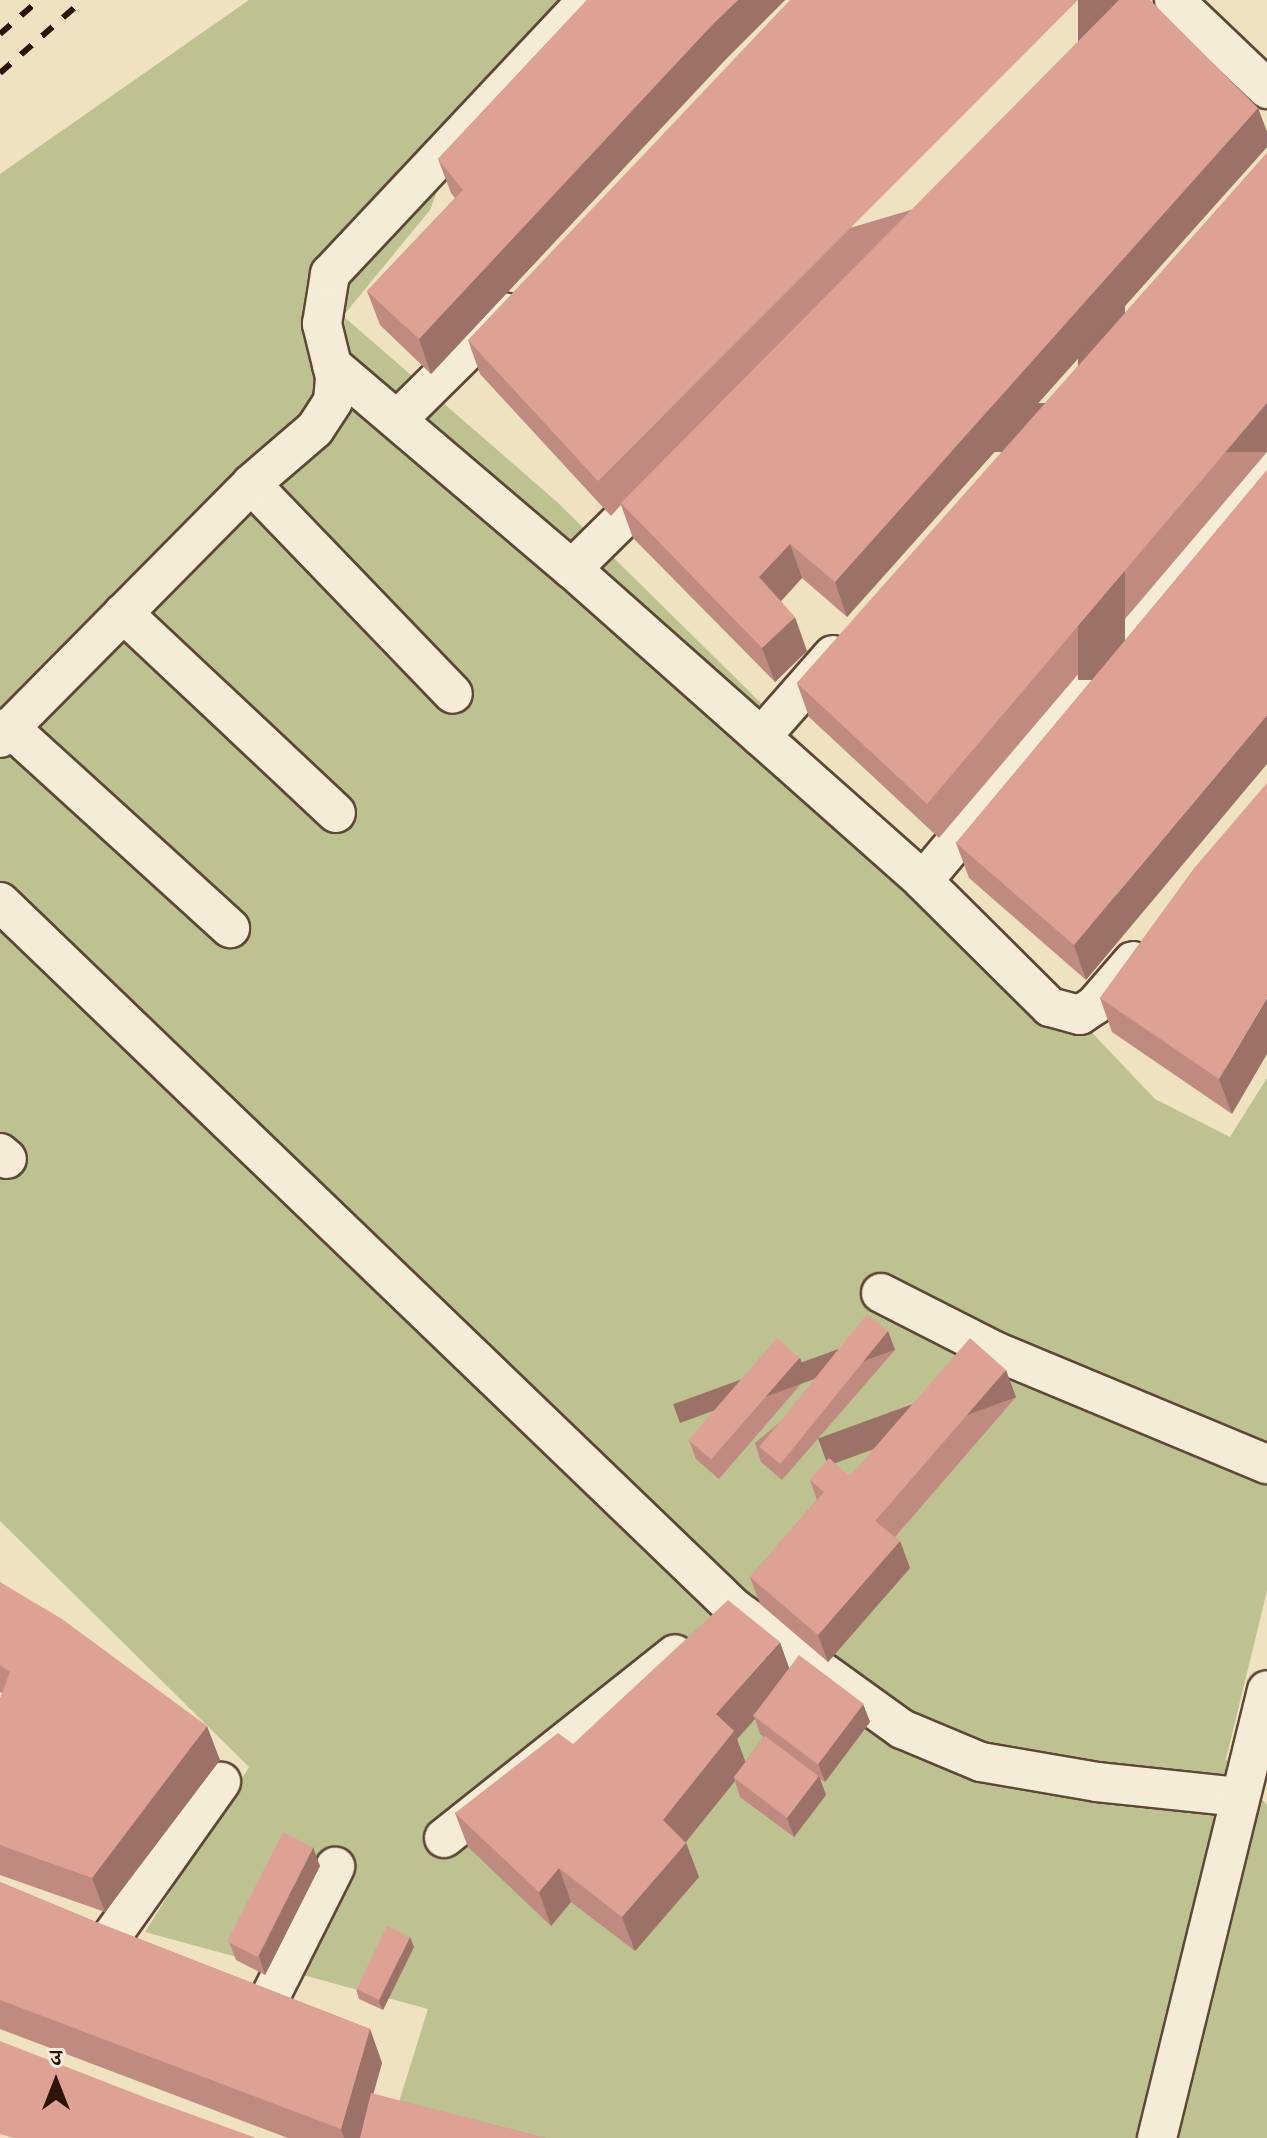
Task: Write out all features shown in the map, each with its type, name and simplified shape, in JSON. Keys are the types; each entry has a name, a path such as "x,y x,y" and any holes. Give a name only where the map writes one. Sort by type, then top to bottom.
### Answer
{"street":[{"path":"230,928 4,732 251,484 315,429 333,401 332,365 322,324 330,274 587,0"},
{"path":"1174,0 1267,89"},
{"path":"397,420 532,285"},
{"path":"332,365 572,569 923,881 1050,1007 1067,1015 1095,1005 1153,937"},
{"path":"572,569 685,457"},
{"path":"923,881 1267,470"},
{"path":"251,484 453,694"},
{"path":"123,613 336,813"},
{"path":"761,737 855,630"},
{"path":"0,902 714,1624 936,1747 981,1762 1097,1782 1240,1797"},
{"path":"881,1293 995,1351 1267,1464"},
{"path":"444,1838 714,1624"},
{"path":"1157,2138 1267,1690"},
{"path":"68,1924 123,1946 221,1782"},
{"path":"265,2007 335,1867"}],"green space":[{"path":"249,0 606,0 445,170 430,210 343,316 556,501 1039,977 1155,1099 1230,1137 1267,1078 1267,1591 1226,1759 1267,1805 1267,2138 525,2138 399,2102 428,2009 145,1932 249,1767 0,1521 0,174"}],"building":[{"path":"587,0 738,0 419,339 367,291 463,190 438,159"},
{"path":"790,0 1078,0 598,481 468,340"},
{"path":"1119,0 1150,0 1258,108 835,582 790,544 759,577 795,617 762,648 621,503"},
{"path":"1267,153 1267,403 927,804 797,683"},
{"path":"1267,470 1267,715 1074,945 956,843"},
{"path":"1267,783 1267,998 1219,1079 1100,998 1196,866"},
{"path":"867,1314 888,1331 780,1464 759,1447"},
{"path":"777,1338 800,1358 711,1460 688,1440"},
{"path":"970,1338 1006,1370 875,1521 900,1541 818,1635 750,1577 824,1492 810,1480 829,1458 850,1476"},
{"path":"0,1582 62,1619 207,1726 92,1878 0,1845 0,1699 10,1672 0,1665"},
{"path":"728,1600 780,1642 716,1714 734,1731 663,1820 686,1843 622,1917 559,1868 539,1892 455,1813 558,1733 573,1744"},
{"path":"799,1655 864,1704 818,1764 753,1716"},
{"path":"765,1736 819,1776 787,1818 734,1778"},
{"path":"283,1832 313,1847 257,1957 227,1942"},
{"path":"0,1882 370,2029 341,2129 0,2000"},
{"path":"387,1926 409,1937 379,2000 356,1989"},
{"path":"0,2041 256,2138 14,2138 0,2134"},
{"path":"371,2093 545,2138 360,2138"}],"railway":[{"path":"0,34 39,0"},
{"path":"0,73 83,0"}]}
